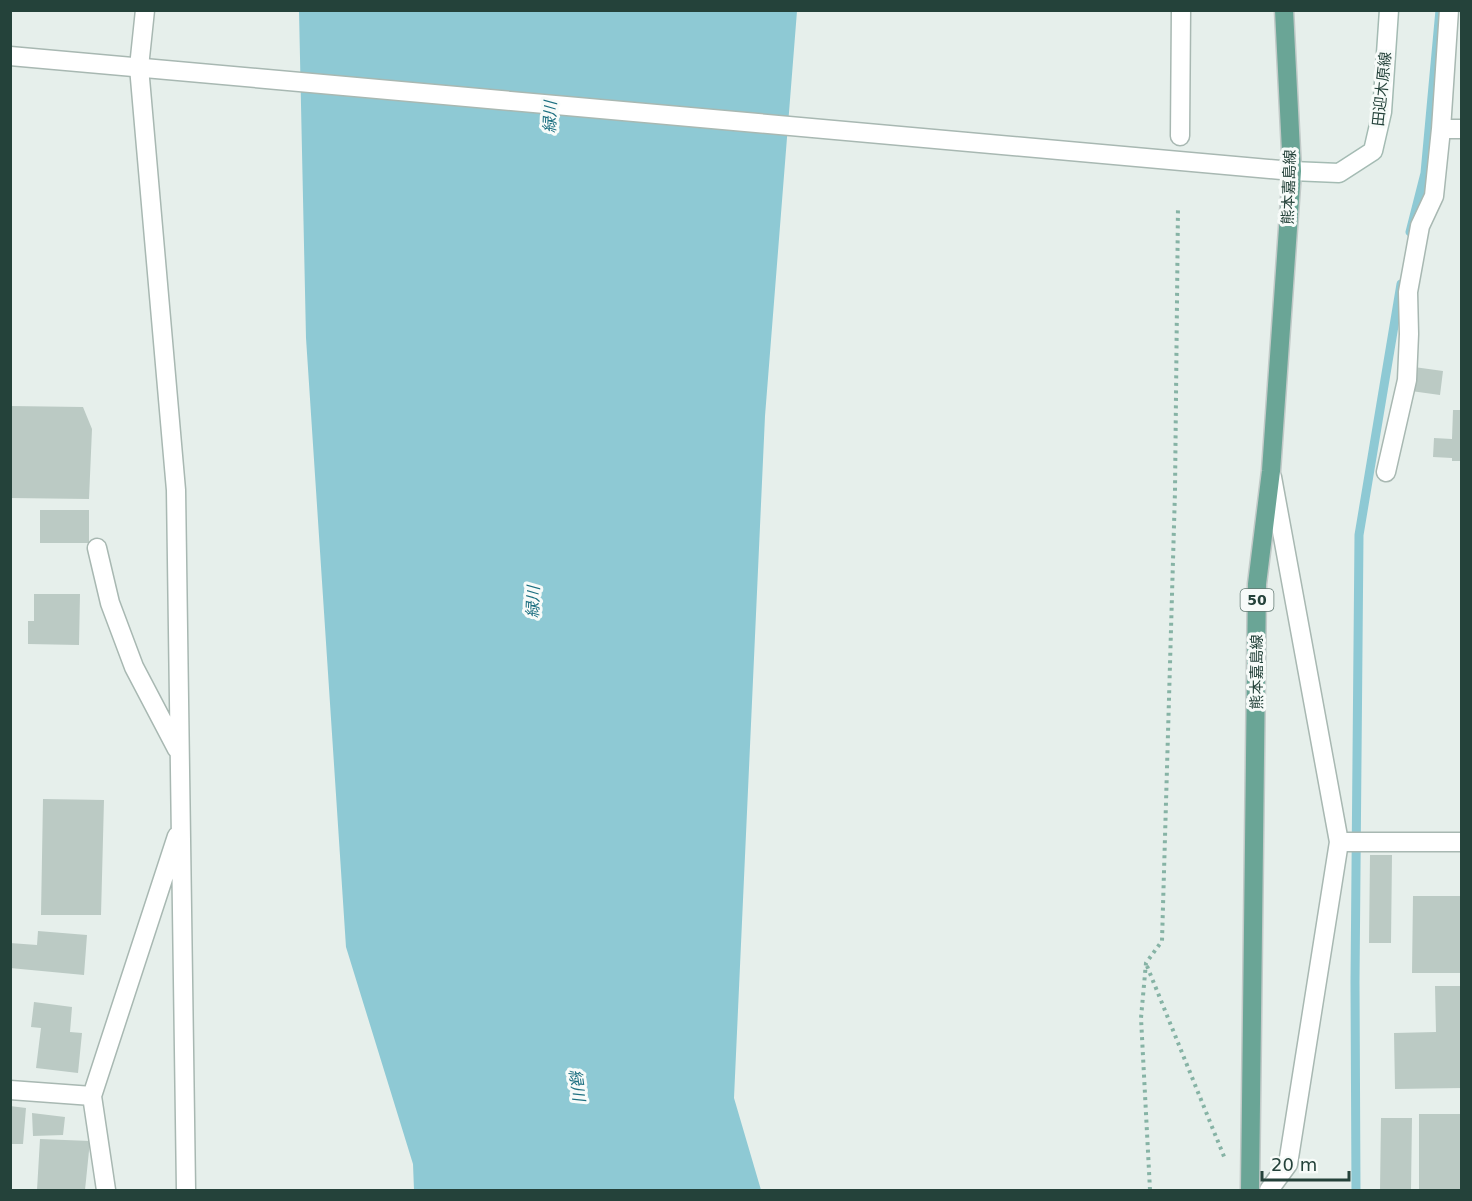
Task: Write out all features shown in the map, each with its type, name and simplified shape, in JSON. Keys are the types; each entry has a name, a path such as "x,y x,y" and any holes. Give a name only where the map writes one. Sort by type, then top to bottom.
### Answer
{"main road":[{"name":"熊本嘉島線","path":"1250,1191 1257,584 1271,471 1292,171 1284,10"}],"street":[{"path":"145,10 139,67 176,490 186,1191"},
{"path":"1180,135 1181,10"},
{"name":"田迎木原線","path":"10,56 1255,169 1340,173 1373,151 1382,112 1389,10"},
{"path":"1386,472 1407,380 1408,292 1420,226 1434,196 1449,10"},
{"path":"1441,129 1461,129"},
{"path":"1269,1191 1288,1164 1339,842 1271,471"},
{"path":"97,548 110,603 134,667 179,754"},
{"path":"106,1191 92,1096 182,820"},
{"path":"1339,842 1461,842"},
{"path":"10,1090 92,1096"}],"path":[{"path":"1149,1191 1141,1018 1146,963 1162,940 1175,491 1178,206"},
{"path":"1146,963 1229,1169"}],"water":[{"name":"緑川","path":"299,11 797,11 765,416 734,1098 761,1190 414,1190 413,1164 346,947 306,338"}],"building":[{"path":"1414,367 1443,371 1440,395 1411,391"},
{"path":"10,406 83,407 92,429 89,499 10,498"},
{"path":"1453,410 1462,410 1462,461 1433,457 1434,438 1452,439"},
{"path":"40,510 89,510 89,543 40,543"},
{"path":"34,594 80,594 79,645 28,644 28,621 34,621"},
{"path":"43,799 104,800 101,915 41,915"},
{"path":"1370,855 1392,855 1391,943 1369,943"},
{"path":"1413,896 1462,896 1462,973 1412,973"},
{"path":"38,931 87,935 84,975 10,968 10,943 37,945"},
{"path":"1435,986 1462,986 1462,1088 1395,1089 1394,1033 1436,1032"},
{"path":"34,1002 72,1007 70,1032 82,1033 78,1073 36,1068 41,1028 31,1027"},
{"path":"10,1106 26,1108 23,1144 10,1144"},
{"path":"32,1113 65,1117 63,1135 33,1136"},
{"path":"1419,1114 1462,1114 1462,1190 1419,1190"},
{"path":"1381,1118 1412,1118 1411,1190 1380,1190"},
{"path":"40,1139 90,1141 85,1190 37,1190"}],"waterway":[{"path":"1410,232 1425,173 1440,10"},
{"path":"1356,1190 1355,982 1359,535 1401,284"}]}
